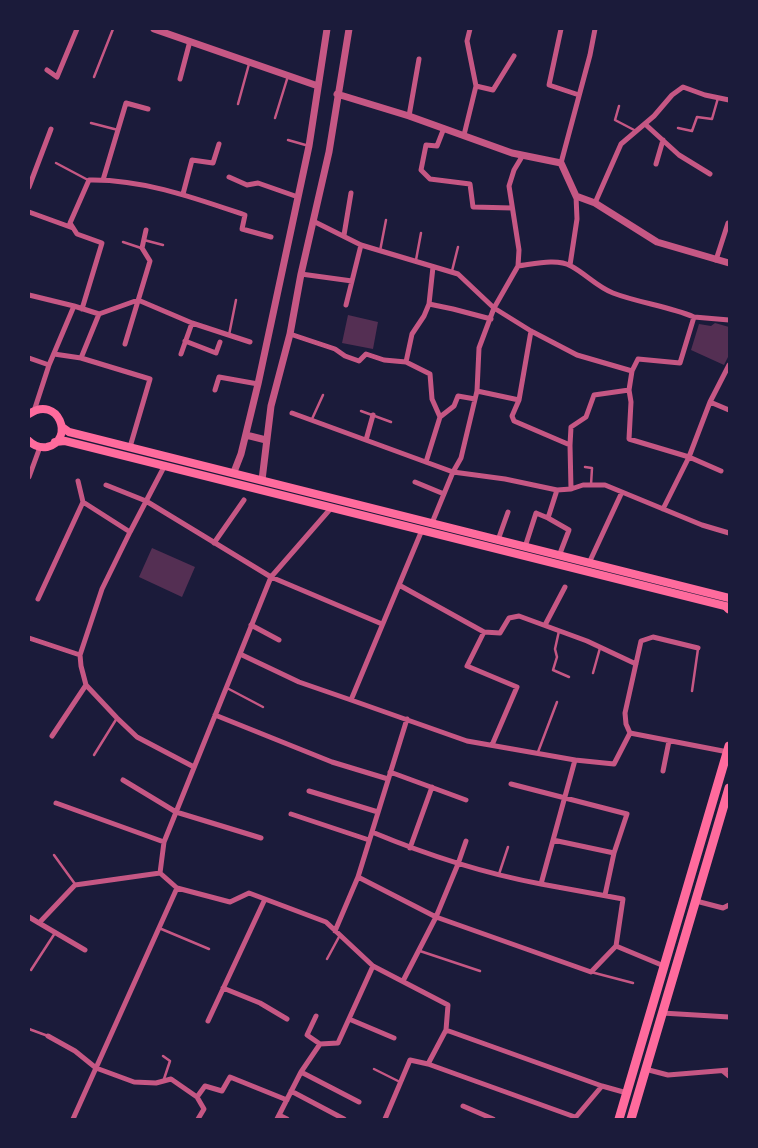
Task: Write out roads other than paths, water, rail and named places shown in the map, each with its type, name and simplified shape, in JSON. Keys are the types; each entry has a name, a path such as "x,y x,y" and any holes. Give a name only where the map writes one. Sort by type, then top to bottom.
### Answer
{"main road":[{"path":"31,413 46,409 57,416 62,427 69,432 234,472 525,547 729,605"},
{"path":"29,441 40,447 48,447 61,434 62,427"},
{"path":"55,442 65,441 165,465 729,605"},
{"path":"619,1119 728,749"},
{"path":"631,1119 729,788"}],"street":[{"path":"47,70 57,77 77,29"},
{"path":"154,29 163,30 190,42 288,74 318,86"},
{"path":"234,472 241,454 258,384 309,146 327,29"},
{"path":"262,480 271,406 290,334 301,274 329,152 349,29"},
{"path":"464,135 476,86 467,41 470,29"},
{"path":"561,29 549,85 579,95"},
{"path":"570,265 577,219 576,196 561,163 590,56 595,29"},
{"path":"180,79 190,42"},
{"path":"476,86 493,90 514,56"},
{"path":"409,116 419,59"},
{"path":"595,203 621,144 654,116 672,95 683,87 729,100"},
{"path":"338,94 409,116 512,153 561,163"},
{"path":"103,180 126,103 148,109"},
{"path":"645,124 678,156 710,174"},
{"path":"444,128 437,146 426,145 422,170 430,179 470,184 473,207 512,208"},
{"path":"29,187 51,129"},
{"path":"656,164 663,140"},
{"path":"183,194 192,160 213,163 219,144"},
{"path":"432,523 453,472 461,458 477,391 479,348 494,308 518,266 519,250 509,186 514,170 523,155"},
{"path":"229,177 246,185 258,183 298,197"},
{"path":"82,309 102,243 77,234 70,222 89,180 112,180 183,194 245,215 242,228 271,237"},
{"path":"344,235 351,193"},
{"path":"576,196 595,203 657,242 729,263"},
{"path":"29,212 74,228"},
{"path":"314,221 361,245 458,274 494,308 531,332 577,355 632,371"},
{"path":"716,260 728,223"},
{"path":"125,344 150,261 142,248 146,230"},
{"path":"346,305 361,245"},
{"path":"518,266 555,262 570,265 595,284 613,293 674,309 694,317 729,320"},
{"path":"406,362 412,334 424,316 429,304 433,267"},
{"path":"301,274 352,281"},
{"path":"29,296 74,306 99,314 138,300 192,323 250,342"},
{"path":"429,304 491,319"},
{"path":"31,413 74,306"},
{"path":"81,358 99,314"},
{"path":"694,317 680,363 638,359 632,371 629,390 631,402 629,439 689,457 721,471"},
{"path":"180,354 192,323"},
{"path":"531,332 520,400 512,416 514,420 570,445"},
{"path":"290,334 335,349 345,356 359,361 366,354 384,360 406,362 430,374 432,399 440,416"},
{"path":"185,341 216,353 220,342"},
{"path":"54,354 81,358 150,379 130,447"},
{"path":"29,358 49,365"},
{"path":"663,509 689,457 710,402 729,367"},
{"path":"215,390 219,377 258,384"},
{"path":"571,489 571,427 586,417 594,395 629,390"},
{"path":"477,391 520,400"},
{"path":"426,462 440,416 454,406 458,396 475,399"},
{"path":"710,402 729,410"},
{"path":"292,413 453,472 506,479 557,490 571,489 583,485 606,485 702,525 729,533"},
{"path":"366,440 373,415"},
{"path":"246,435 266,440"},
{"path":"29,477 40,447"},
{"path":"165,465 102,589 80,655 81,666 86,685 137,737 194,767"},
{"path":"38,599 83,502 78,481"},
{"path":"415,482 444,494"},
{"path":"106,485 146,501 271,577 382,624"},
{"path":"548,518 557,490"},
{"path":"589,564 622,492"},
{"path":"214,542 244,500"},
{"path":"83,502 130,532"},
{"path":"160,873 164,842 271,577 332,507"},
{"path":"498,540 508,512"},
{"path":"525,547 536,513 570,530 559,556"},
{"path":"350,700 422,530"},
{"path":"399,585 484,632 500,633 509,618 518,616 545,625 636,664"},
{"path":"545,625 565,587"},
{"path":"251,625 279,640"},
{"path":"484,632 467,666 518,687 492,745"},
{"path":"240,654 299,682 467,741 575,760 614,764 630,734 626,724 625,712 641,641 653,637 698,648"},
{"path":"29,638 80,655"},
{"path":"52,736 86,685"},
{"path":"215,715 332,762 388,779"},
{"path":"335,931 358,877 407,719"},
{"path":"630,734 728,749"},
{"path":"663,771 669,741"},
{"path":"541,884 575,760"},
{"path":"390,772 466,800"},
{"path":"123,780 176,812 261,838"},
{"path":"511,784 627,814 614,853 605,895"},
{"path":"410,848 432,787"},
{"path":"310,792 378,812"},
{"path":"56,803 164,842"},
{"path":"291,814 369,840"},
{"path":"358,877 436,917 591,972 616,946 623,899 498,875 410,848 372,832"},
{"path":"553,840 614,853"},
{"path":"403,981 436,917 466,841"},
{"path":"39,922 75,885 160,873 177,888 230,902 249,893 326,922 373,966 448,1005 446,1030 428,1064"},
{"path":"73,1119 177,888"},
{"path":"208,1021 265,899"},
{"path":"696,901 723,908 729,906"},
{"path":"29,917 84,950"},
{"path":"616,946 664,966"},
{"path":"316,1016 307,1035 320,1044 338,1043 373,966"},
{"path":"223,988 288,1019"},
{"path":"662,1014 729,1017"},
{"path":"348,1019 394,1038"},
{"path":"446,1030 602,1086 627,1093"},
{"path":"48,1036 75,1051 96,1068 134,1082 156,1083 170,1079 197,1097 204,1109 198,1119"},
{"path":"286,1119 278,1117 301,1072 320,1044"},
{"path":"385,1119 410,1060 428,1064 574,1118 602,1086"},
{"path":"645,1069 668,1075 729,1070"},
{"path":"723,1071 729,1076"},
{"path":"301,1072 359,1102"},
{"path":"197,1097 205,1086 222,1092 230,1077 287,1100"},
{"path":"291,1091 344,1119"},
{"path":"463,1106 493,1119"}],"lane":[{"path":"94,77 113,29"},
{"path":"238,104 250,62"},
{"path":"275,118 288,74"},
{"path":"678,128 692,131 697,117 712,119 718,98"},
{"path":"619,106 615,120 636,131"},
{"path":"91,123 118,130"},
{"path":"288,140 309,146"},
{"path":"56,163 89,180"},
{"path":"380,251 386,220"},
{"path":"416,262 421,233"},
{"path":"144,240 162,245"},
{"path":"123,242 142,248"},
{"path":"452,272 458,248"},
{"path":"229,335 236,300"},
{"path":"312,420 323,395"},
{"path":"361,411 391,422"},
{"path":"585,467 592,468 591,486"},
{"path":"559,631 555,649 557,657 553,670 569,677"},
{"path":"593,673 600,648"},
{"path":"692,691 698,648"},
{"path":"226,687 264,707"},
{"path":"538,754 557,702"},
{"path":"94,755 117,718"},
{"path":"498,875 508,847"},
{"path":"54,855 75,885"},
{"path":"159,928 209,949"},
{"path":"31,970 56,932"},
{"path":"327,960 340,935"},
{"path":"419,950 480,971"},
{"path":"591,972 633,983"},
{"path":"29,1029 48,1036"},
{"path":"163,1056 170,1061 163,1081"},
{"path":"374,1069 400,1082"}]}
